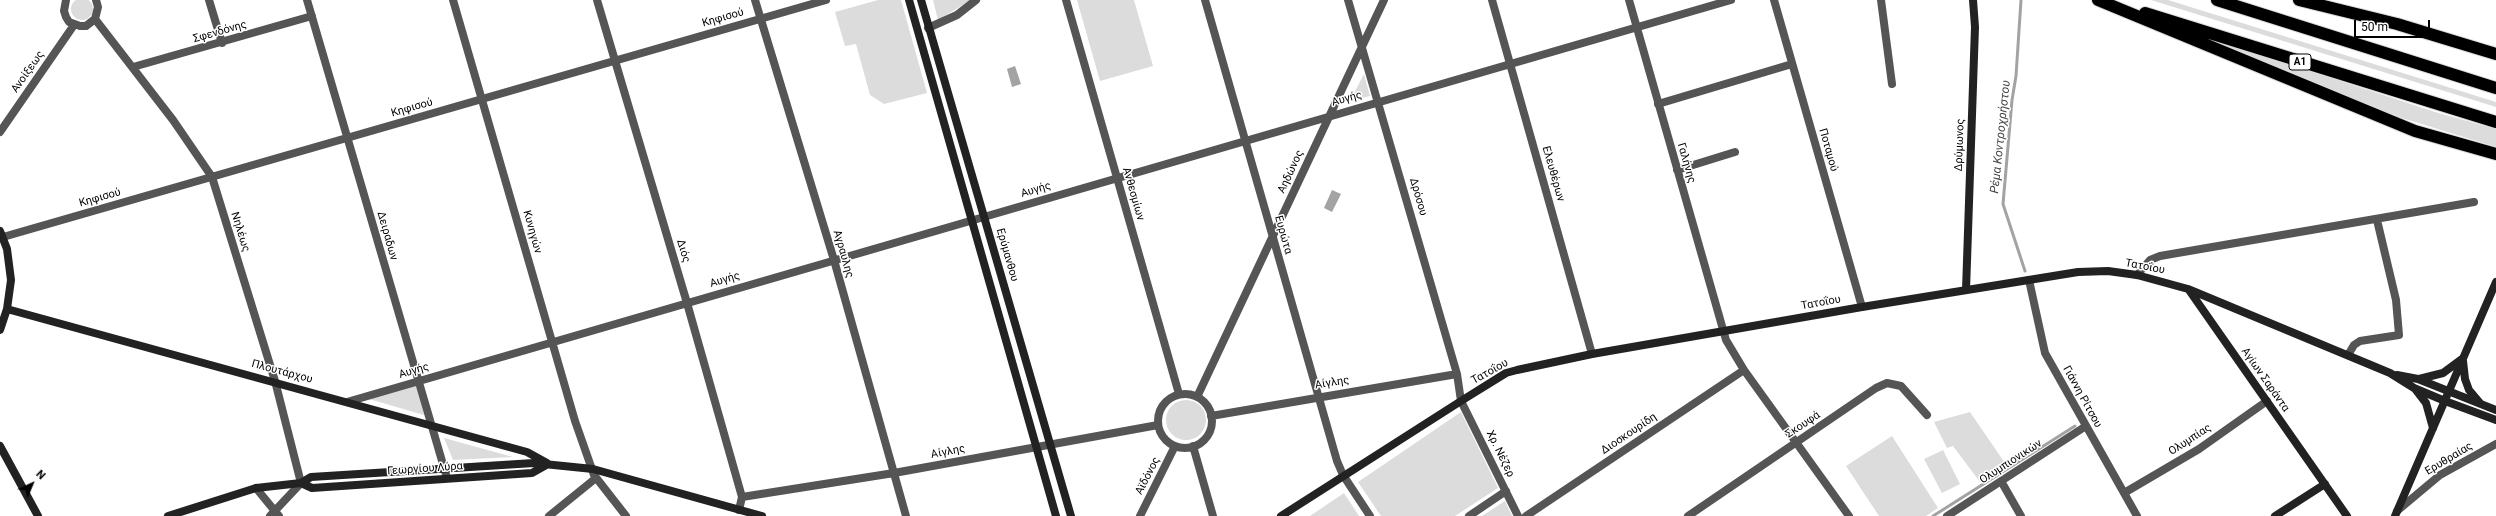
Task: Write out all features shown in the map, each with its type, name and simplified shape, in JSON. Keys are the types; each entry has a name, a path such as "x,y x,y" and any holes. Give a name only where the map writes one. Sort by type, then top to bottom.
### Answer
{"highway":[{"path":"2098,0 2415,131 2495,154"},
{"name":"Α1","path":"2106,0 2434,104 2496,122"},
{"path":"2217,0 2496,88"},
{"path":"2298,0 2397,24 2491,52"}],"main road":[{"path":"908,0 1056,516"},
{"name":"Ερύμανθου","path":"921,0 1071,516"},
{"name":"Δρύμωνος","path":"1966,290 1975,27 1973,0"},
{"path":"0,330 7,309 11,280 10,262 2,234"},
{"name":"Τατοΐου","path":"1281,516 1343,475 1506,373 1592,354 1862,306 2092,271 2137,275 2188,289 2390,373 2414,388 2445,401"},
{"name":"Ερυθραίας","path":"2396,514 2496,282"},
{"name":"Αγίων Σαράντα","path":"2188,289 2347,516"},
{"name":"Πλουτάρχου","path":"7,309 275,381 527,452 549,464"},
{"path":"2418,379 2443,373 2464,358"},
{"path":"2464,358 2465,379 2469,390 2484,406"},
{"name":"Τατοΐου","path":"2390,373 2418,379 2449,391"},
{"path":"2414,388 2426,403 2434,428"},
{"path":"2449,391 2496,410"},
{"path":"2445,401 2496,420"},
{"path":"0,446 38,516"},
{"name":"Γεωργίου Λύρα","path":"168,516 256,488 301,483 311,478 534,463 592,469 762,516"},
{"name":"Γεωργίου Λύρα","path":"301,483 312,488 532,473 549,464"},
{"path":"2275,516 2325,484"}],"street":[{"path":"66,0 64,11 69,22 74,25 86,26 95,19 98,7 96,0"},
{"path":"209,0 222,43"},
{"name":"Δειραδων","path":"307,0 447,478"},
{"name":"Κυνηγών","path":"453,0 575,421 596,478 626,516"},
{"name":"Διός","path":"597,0 687,303 742,497 739,510"},
{"name":"Αγραυλης","path":"755,0 834,260 906,516"},
{"name":"Κηφισού","path":"2,234 212,177 826,0"},
{"path":"928,28 957,15 976,0"},
{"name":"Ανθεσμίων","path":"1066,0 1179,394"},
{"name":"Ευρώτα","path":"1204,0 1343,475 1370,516"},
{"name":"Δρόσου","path":"1348,0 1379,102 1457,374 1461,401"},
{"name":"Αηδώνος","path":"1198,397 1384,0"},
{"name":"Ελευθέρων","path":"1492,0 1592,354"},
{"name":"Γαλήνης","path":"1629,0 1730,349 1795,443 1849,516"},
{"name":"Αυγής","path":"347,402 1330,115 1731,0"},
{"name":"Ποταμού","path":"1774,0 1862,306"},
{"path":"1881,0 1892,84"},
{"name":"Σφενδόνης","path":"133,67 222,43 312,16"},
{"name":"Νηλέως","path":"95,19 173,120 212,177 275,381 301,483"},
{"name":"Ανοίξεως","path":"0,132 74,25"},
{"path":"1658,104 1792,64"},
{"path":"1677,170 1735,152"},
{"path":"2137,275 2150,260 2160,256 2377,220 2474,202"},
{"path":"2348,355 2354,345 2360,341 2399,335 2396,300 2377,220"},
{"name":"Γιάννη Ρίτσου","path":"2028,280 2042,346 2137,516"},
{"name":"Διοσκουρίδη","path":"1526,516 1744,370"},
{"name":"Αίγλης","path":"1211,416 1320,396 1457,374"},
{"name":"Σκουφά","path":"1688,516 1876,388 1887,383 1901,386 1927,415"},
{"path":"1179,394 1192,394 1198,397 1204,402 1211,416 1208,435 1193,446 1175,446 1161,434 1158,425 1158,415 1162,406 1169,399 1179,394"},
{"name":"Χρ. Νέζερ","path":"1461,401 1518,516"},
{"name":"Ολυμπίας","path":"2124,493 2199,449 2267,401"},
{"name":"Αίγλης","path":"742,497 894,473 1158,425"},
{"name":"Ολυμπιονικών","path":"1947,516 2086,426"},
{"name":"Ερυθραίας","path":"2396,514 2440,474 2496,444"},
{"name":"Αϊδόνος","path":"1140,516 1175,446"},
{"path":"1193,446 1213,516"},
{"path":"549,516 596,478"},
{"path":"2001,481 2021,516"},
{"path":"256,488 275,514 301,483"},
{"path":"1469,516 1506,491"}],"shaded area":[{"path":"82,-2 90,1 93,9 90,17 82,20 74,17 71,9 74,1"},
{"path":"878,0 901,0 927,93 884,104 870,95 856,44 845,46 835,12"},
{"path":"933,0 971,0 938,20"},
{"path":"1077,0 1134,0 1153,66 1100,81"},
{"path":"2151,0 2168,0 2496,102 2496,107"},
{"path":"2225,43 2435,112 2496,129 2496,147 2399,117 2223,45"},
{"path":"1015,66 1021,84 1012,87 1007,69"},
{"path":"1364,74 1370,96 1350,101"},
{"path":"1332,190 1341,194 1332,212 1324,208"},
{"path":"417,382 424,415 369,399"},
{"path":"1186,400 1200,406 1206,420 1200,434 1186,440 1172,434 1166,420 1172,406"},
{"path":"1461,412 1498,488 1455,516 1381,516 1358,482"},
{"path":"1970,412 2007,466 1980,482 1953,446 1947,448 1934,422"},
{"path":"1892,436 1938,508 1926,516 1879,516 1846,466"},
{"path":"444,438 513,457 453,460"},
{"path":"1943,450 1960,484 1942,493 1924,459"},
{"path":"1344,493 1359,516 1310,516"},
{"path":"1505,501 1512,516 1482,516"}],"waterway":[{"name":"Ρέμα Κοντροχρήστου","path":"2021,0 2016,76 2012,100 2003,204 2025,271"},
{"path":"1933,516 2075,426"}]}
